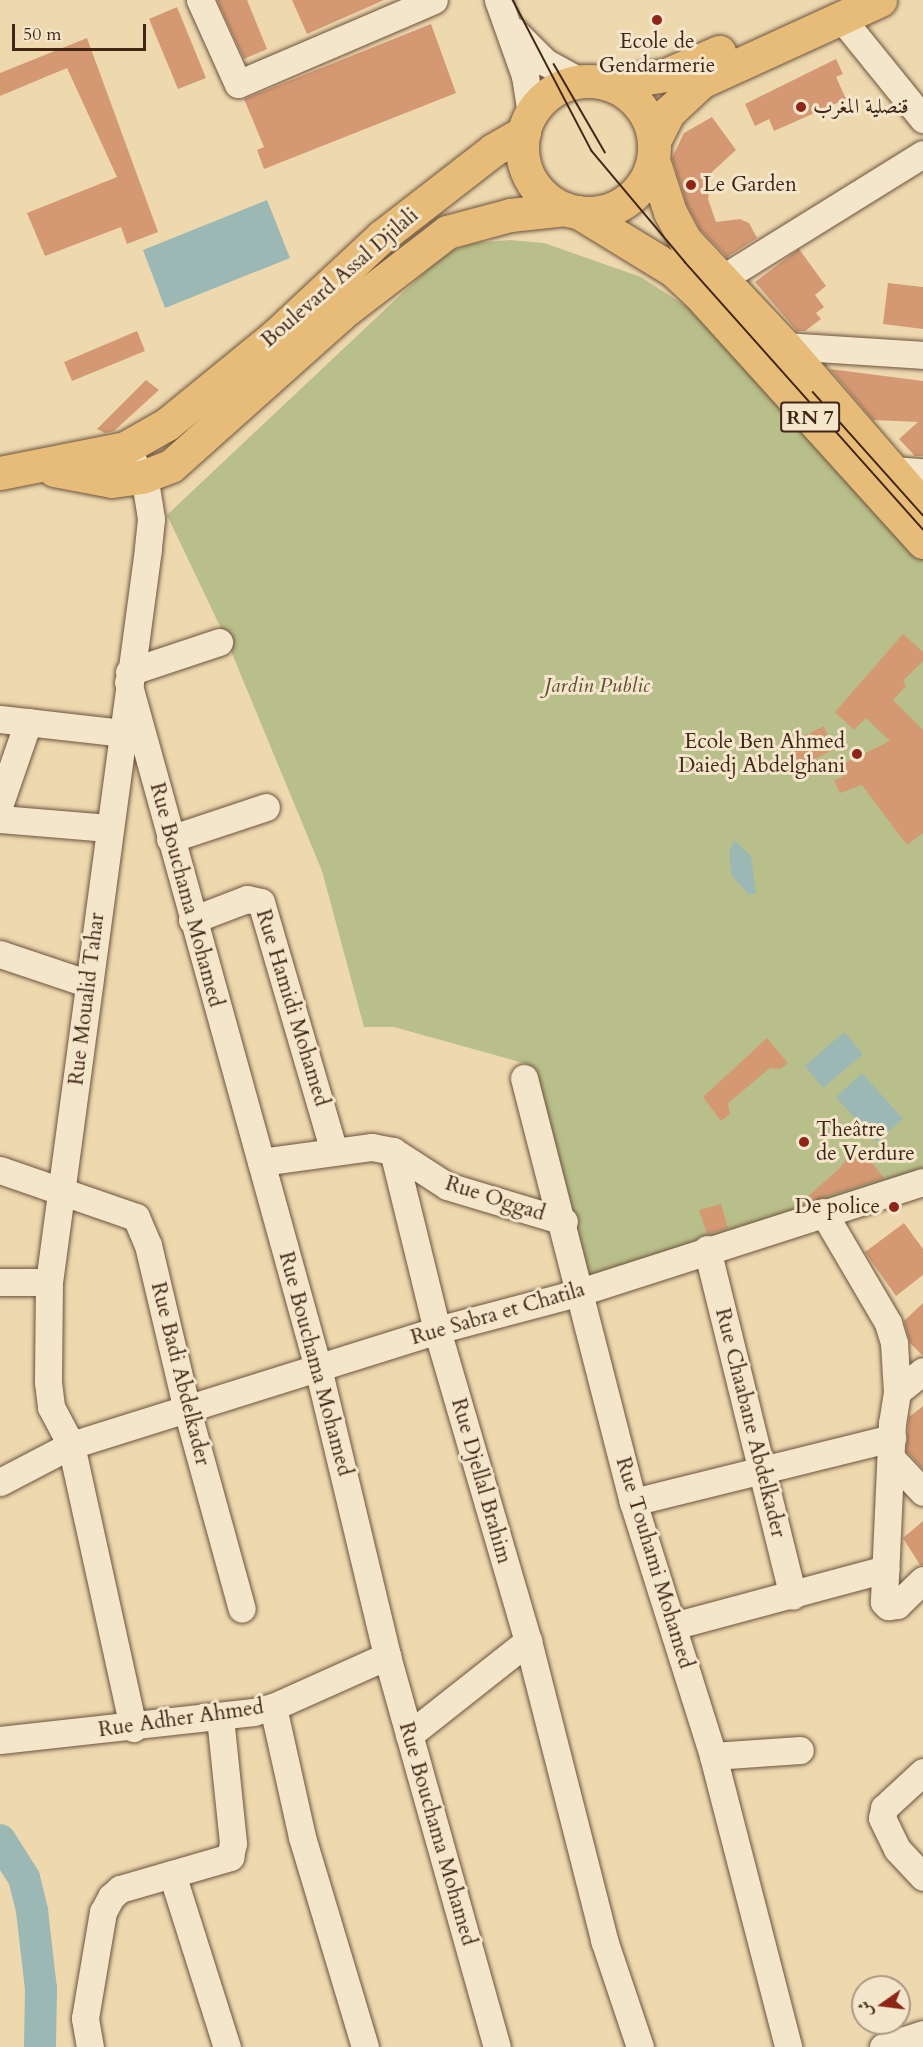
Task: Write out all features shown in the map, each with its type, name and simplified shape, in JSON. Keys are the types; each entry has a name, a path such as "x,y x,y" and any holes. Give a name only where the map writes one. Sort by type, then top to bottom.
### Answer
{"main road":[{"path":"572,211 535,186 522,151 527,123 557,89 682,70 836,9 880,0"},
{"path":"21,470 125,448 234,384 315,319 342,313 447,232 510,215 606,211 626,201 645,182 654,150 669,112 701,82 836,9"},
{"path":"594,83 639,106 654,150"},
{"name":"Boulevard Assal Djilali","path":"315,319 381,237 527,123"},
{"name":"RN 7","path":"654,150 676,225 709,278 923,542"},
{"name":"RN 7","path":"572,211 673,270 709,278 785,346 923,506"},
{"path":"0,448 21,470 112,480 142,477 171,466 234,384"}],"street":[{"path":"200,0 238,84 434,0"},
{"path":"501,7 539,57 594,83"},
{"path":"501,7 525,76 527,123"},
{"path":"836,9 923,120"},
{"path":"709,278 923,154"},
{"path":"785,346 923,355"},
{"name":"Rue Moualid Tahar","path":"125,448 142,477 151,519 49,1282 50,1398 58,1424 72,1445 132,1728"},
{"path":"891,470 923,472"},
{"path":"129,677 219,642"},
{"name":"Rue Bouchama Mohamed","path":"129,677 192,920 318,1368 387,1656 497,2047"},
{"path":"0,719 122,733"},
{"path":"0,803 28,722"},
{"path":"170,839 266,807"},
{"path":"0,819 109,828"},
{"name":"Rue Hamidi Mohamed","path":"192,920 248,899 261,902 334,1151"},
{"path":"0,954 89,984"},
{"name":"Rue Touhami Mohamed","path":"524,1078 564,1221 577,1293 633,1502 713,1756 788,2047"},
{"path":"261,1162 372,1147 393,1150"},
{"name":"Rue Oggad","path":"393,1150 427,1176 564,1221"},
{"name":"Rue Djellal Brahim","path":"393,1150 437,1330 528,1641 604,1940 640,2047"},
{"path":"0,1170 62,1189"},
{"name":"Rue Badi Abdelkader","path":"62,1189 136,1216 148,1245 187,1410 242,1609"},
{"name":"Rue Sabra et Chatila","path":"0,1482 72,1445 437,1330 577,1293 823,1212 917,1191"},
{"path":"823,1212 888,1323 894,1343 897,1392 884,1602 888,1606 897,1605 923,1580"},
{"name":"Rue Chaabane Abdelkader","path":"707,1249 793,1596"},
{"path":"0,1282 49,1282"},
{"path":"897,1392 923,1371"},
{"path":"633,1502 761,1470 892,1448"},
{"path":"892,1448 923,1492"},
{"path":"673,1626 793,1596 885,1569"},
{"path":"409,1736 528,1641"},
{"name":"Rue Adher Ahmed","path":"0,1740 220,1718 273,1707 387,1656"},
{"path":"273,1707 302,1836 365,2047"},
{"path":"90,2047 85,2018 103,1912 111,1897 120,1889 230,1857 233,1843 220,1718"},
{"path":"713,1756 800,1750"},
{"path":"923,1772 884,1808 886,1831 923,1877"},
{"path":"172,1874 226,2047"},
{"path":"883,2047 915,2039"}],"green space":[{"name":"Jardin Public","path":"510,240 544,243 641,277 704,318 923,559 923,1185 583,1278 527,1064 394,1027 364,1027 322,871 226,639 167,515 446,252 476,243"}],"water":[{"path":"267,200 290,258 165,308 143,250"},
{"path":"734,840 751,856 756,893 749,895 732,876 729,853"},
{"path":"844,1032 863,1054 823,1088 805,1066"},
{"path":"862,1073 903,1119 876,1142 836,1097"}],"building":[{"path":"217,0 247,0 267,49 244,59"},
{"path":"292,0 384,0 307,34"},
{"path":"177,7 206,78 178,89 149,19"},
{"path":"431,24 456,93 264,169 257,150 264,147 244,99"},
{"path":"87,38 158,232 127,244 121,227 45,256 27,213 117,177 67,68 0,96 0,73"},
{"path":"836,59 843,74 836,77 846,99 774,131 769,119 755,126 745,104"},
{"name":"Le Garden","path":"712,117 736,150 712,172 708,199 716,222 740,219 749,223 757,238 727,257 700,229 687,205 672,158 684,133"},
{"path":"799,249 826,286 815,295 824,307 816,313 821,319 805,331 797,331 755,282"},
{"path":"888,283 923,287 923,329 883,324"},
{"path":"137,331 145,351 72,381 64,362"},
{"path":"830,369 923,381 923,456 915,456 899,439 918,422 873,420"},
{"path":"146,380 159,390 114,431 105,433 97,429"},
{"path":"903,634 923,652 923,661 903,681 906,686 893,700 923,730 923,833 907,845 862,785 840,793 834,780 843,777 839,766 890,741 866,718 854,730 835,712"},
{"path":"824,726 833,750 800,766 789,743"},
{"path":"767,1038 788,1063 780,1069 770,1068 728,1103 730,1114 721,1121 703,1097"},
{"path":"857,1144 884,1178 797,1206 840,1168"},
{"path":"721,1204 728,1228 707,1234 699,1210"},
{"path":"904,1223 923,1249 923,1275 896,1296 865,1252"},
{"path":"923,1303 923,1356 910,1343 904,1321"},
{"path":"923,1406 923,1469 906,1451 909,1417"},
{"path":"923,1521 923,1565 920,1565 903,1538"}],"waterway":[{"path":"0,1840 24,1878 32,1911 41,1989 40,2047"}],"tram line":[{"path":"513,0 592,151 685,262 923,529"},
{"path":"554,64 605,152"},
{"path":"813,392 923,515"}],"place":[{"name":"Ecole de Gendarmerie","path":"657,20"},
{"name":"قنصلية المغرب","path":"801,107"},
{"name":"Le Garden","path":"691,185"},
{"name":"Ecole Ben Ahmed Daiedj Abdelghani","path":"857,754"},
{"name":"Theâtre de Verdure","path":"804,1142"},
{"name":"De police","path":"894,1207"}]}
